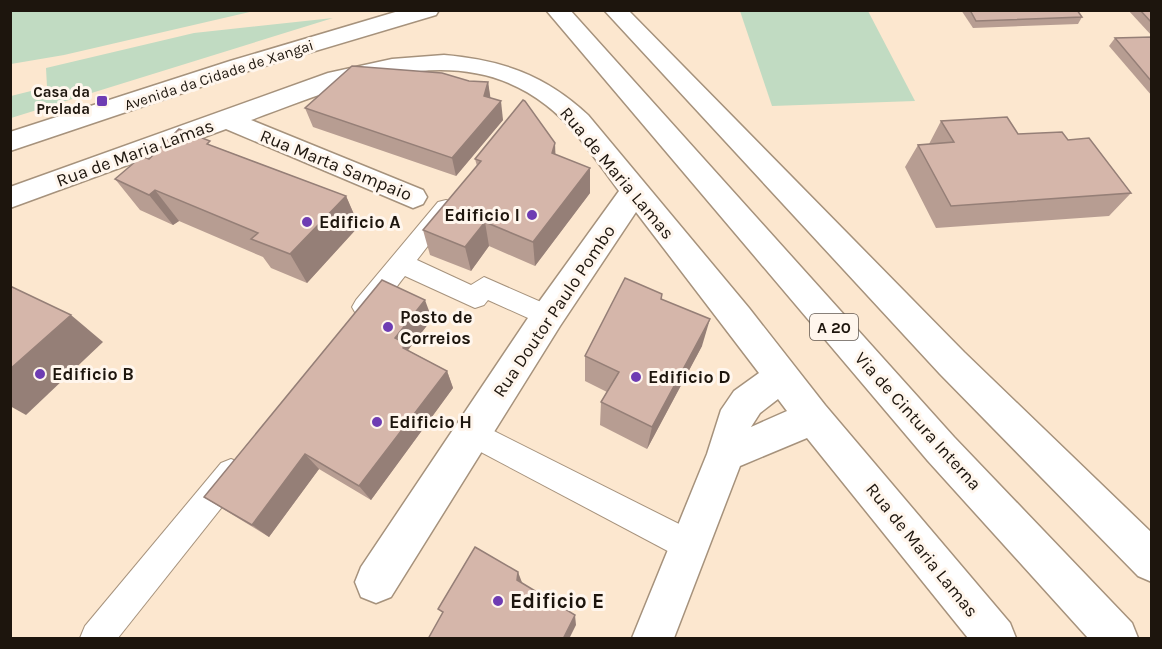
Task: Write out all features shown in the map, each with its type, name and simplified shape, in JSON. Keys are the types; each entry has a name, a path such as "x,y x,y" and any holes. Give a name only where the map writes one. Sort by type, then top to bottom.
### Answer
{"main road":[{"name":"Avenida da Cidade de Xangai","path":"10,142 239,66 428,10"},
{"name":"Via de Cintura Interna","path":"557,10 941,449 1117,639"},
{"path":"615,10 952,363 1152,562"},
{"name":"Rua de Maria Lamas","path":"10,198 337,79 374,69 432,61 483,66 508,74 549,94 579,121 737,318 812,417 995,639"},
{"name":"Rua Marta Sampaio","path":"228,120 413,197"},
{"name":"Rua Doutor Paulo Pombo","path":"376,582 548,316 634,192"},
{"path":"653,639 726,454 734,422 747,402 781,377"},
{"path":"726,454 774,436 812,417"}],"street":[{"name":"Rua Marta Sampaio","path":"401,263 452,200 413,197"},
{"path":"348,328 401,263 476,298 484,287 548,316"},
{"path":"472,433 690,546"},
{"path":"97,639 244,457"}],"green space":[{"path":"11,10 254,11 64,55 11,64"},
{"path":"740,11 868,11 915,101 772,106"},
{"path":"333,18 11,118 11,96 47,87 46,68 194,33"}],"building":[{"path":"970,10 1077,10 1082,17 976,21"},
{"path":"1140,10 1152,10 1152,23"},
{"path":"1152,37 1152,82 1115,38"},
{"path":"352,66 442,73 469,81 488,82 484,96 501,101 452,158 305,108"},
{"path":"523,100 555,143 552,153 590,168 533,242 485,222 465,247 423,230 481,161 475,159"},
{"path":"1007,117 1018,134 1062,132 1068,140 1089,138 1131,193 951,206 918,145 954,142 941,121"},
{"path":"179,129 210,141 207,144 346,196 290,254 251,239 258,233 155,190 149,195 115,179 142,156 149,159"},
{"name":"Edificio D","path":"625,278 662,294 661,299 710,319 652,427 601,402 619,372 585,356"},
{"path":"382,280 425,300 395,338 405,343 403,348 447,371 359,486 305,454 252,525 204,497"},
{"path":"10,286 71,315 10,369"},
{"name":"Edificio E","path":"475,547 518,572 517,580 575,615 563,639 428,639 443,612 438,609"}],"place":[{"name":"Casa da Prelada","path":"102,101"},
{"name":"Edificio I","path":"532,215"},
{"name":"Edificio A","path":"307,222"},
{"name":"Posto de Correios","path":"388,327"},
{"name":"Edificio B","path":"40,374"},
{"name":"Edificio D","path":"636,377"},
{"name":"Edificio H","path":"377,422"},
{"name":"Edificio E","path":"498,601"}]}
